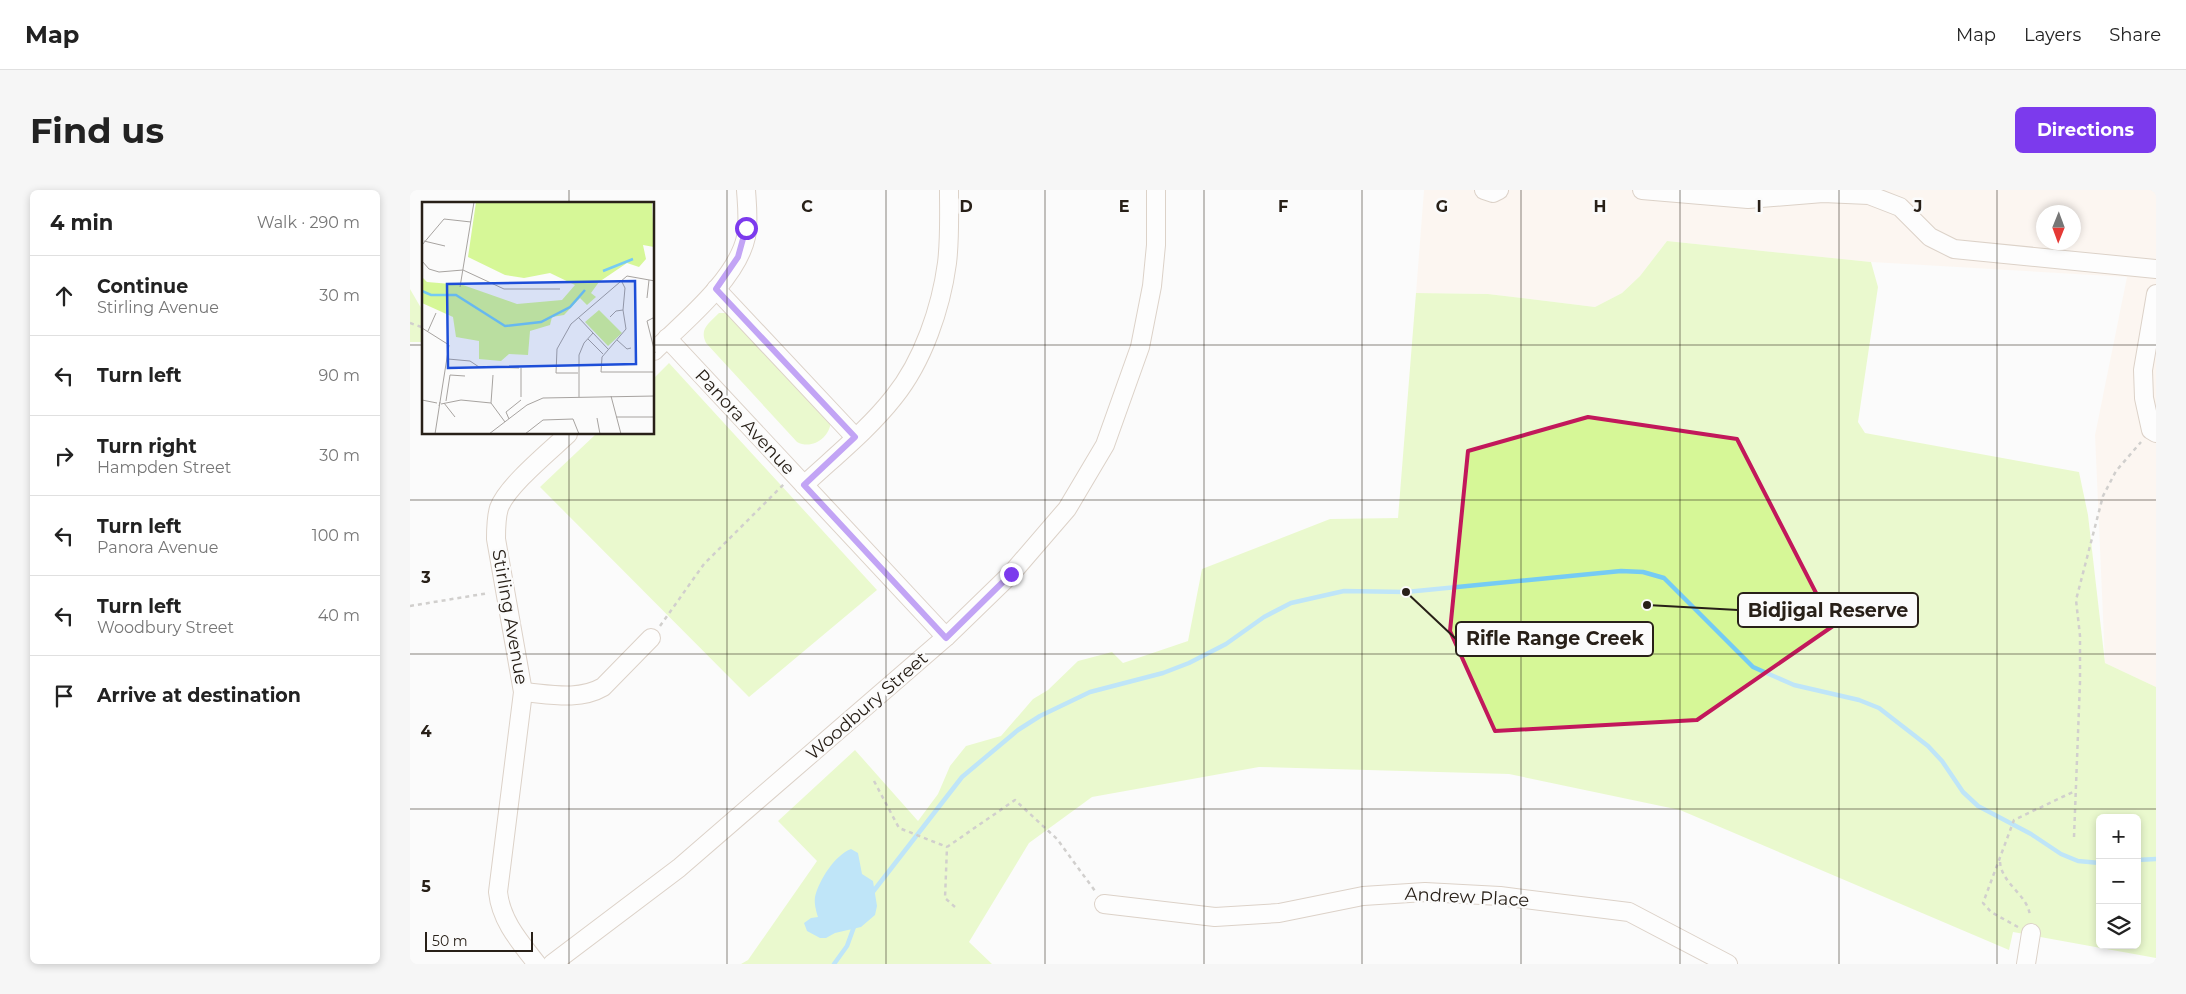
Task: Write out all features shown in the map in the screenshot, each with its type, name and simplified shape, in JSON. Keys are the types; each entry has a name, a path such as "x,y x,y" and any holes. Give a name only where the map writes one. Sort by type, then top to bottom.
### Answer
{"street":[{"path":"655,350 716,289 738,257 746,237 746,190"},
{"path":"799,480 855,437 895,396 908,376 934,319 947,262 949,190"},
{"name":"Woodbury Street","path":"552,964 679,868 946,638 1011,574 1067,509 1105,445 1140,347 1152,286 1156,245 1156,190"},
{"path":"1484,190 1493,193 1500,190"},
{"path":"1642,190 1748,199 1823,193 1869,195 1900,207 1930,237 1954,249 2156,269"},
{"path":"716,289 855,437"},
{"path":"2154,431 2144,398 2143,370 2156,294"},
{"name":"Panora Avenue","path":"667,338 946,638"},
{"name":"Stirling Avenue","path":"537,964 512,932 505,918 498,892 523,692 496,539 500,507 511,490 567,435"},
{"path":"523,692 581,695 594,692 603,687 651,638"},
{"name":"Andrew Place","path":"1104,904 1215,917 1279,913 1363,896 1425,892 1500,896 1629,912 1728,964"},
{"path":"2026,964 2031,933"}],"path":[{"path":"410,323 422,327"},
{"path":"2074,837 2080,682 2080,636 2076,610 2078,592 2103,496 2116,471 2154,431"},
{"path":"651,638 704,564 799,480"},
{"path":"410,606 506,591"},
{"path":"874,781 899,828 947,847"},
{"path":"2031,933 1991,912 1983,903 2014,820 2075,791"},
{"path":"947,847 1015,800 1057,839 1104,904"},
{"path":"947,847 945,898 955,908"},
{"path":"1999,860 2005,879 2030,911 2031,933"}],"highlighted area":[{"path":"1588,417 1737,439 1833,626 1697,720 1495,731 1450,631 1468,451"}],"shaded area":[{"path":"1424,190 2156,190 2156,687 2105,663 2095,435 2127,277 1871,262 1667,241 1640,276 1622,293 1595,307 1488,294 1416,293"}],"green space":[{"path":"1667,241 1871,262 1878,287 1858,422 1865,433 2079,472 2088,515 2105,663 2156,687 2156,958 2106,949 2141,949 2141,814 2096,814 2096,947 2013,932 2009,950 1680,810 1509,774 1259,767 1092,797 1029,843 969,942 992,964 741,964 748,960 817,861 778,821 855,750 918,821 938,794 950,766 966,746 1001,736 1033,699 1048,690 1078,661 1112,652 1123,663 1188,641 1202,569 1330,519 1398,518 1416,293 1488,294 1595,307 1622,293 1640,276"},
{"path":"410,289 422,310 422,332 421,342 410,342"},
{"path":"719,313 727,313 831,421 824,437 814,443 803,444 797,442 706,343 704,330"},
{"path":"669,363 877,590 749,697 540,487 595,435 655,435 655,377"}],"water":[{"path":"851,849 858,853 862,874 873,881 877,906 875,915 861,927 835,933 826,938 820,938 807,931 804,923 811,918 818,917 815,899 820,883 828,869 839,857"}],"waterway":[{"path":"872,893 962,777 1018,730 1040,716 1090,692 1163,673 1189,663 1226,644 1264,617 1291,603 1344,591 1406,592 1621,571 1643,572 1664,578 1753,667 1794,685 1859,700 1879,708 1928,746 1942,761 1963,792 1978,806 2031,834 2061,854 2078,861 2096,863"},
{"path":"2141,860 2156,859"},
{"path":"834,964 847,946 855,924"}],"place":[{"name":"Rifle Range Creek","path":"1406,592"},
{"name":"Bidjigal Reserve","path":"1647,605"}],"route":[{"path":"746,228 746,237 738,257 716,289 855,437 804,485 946,638 1011,574"}]}
